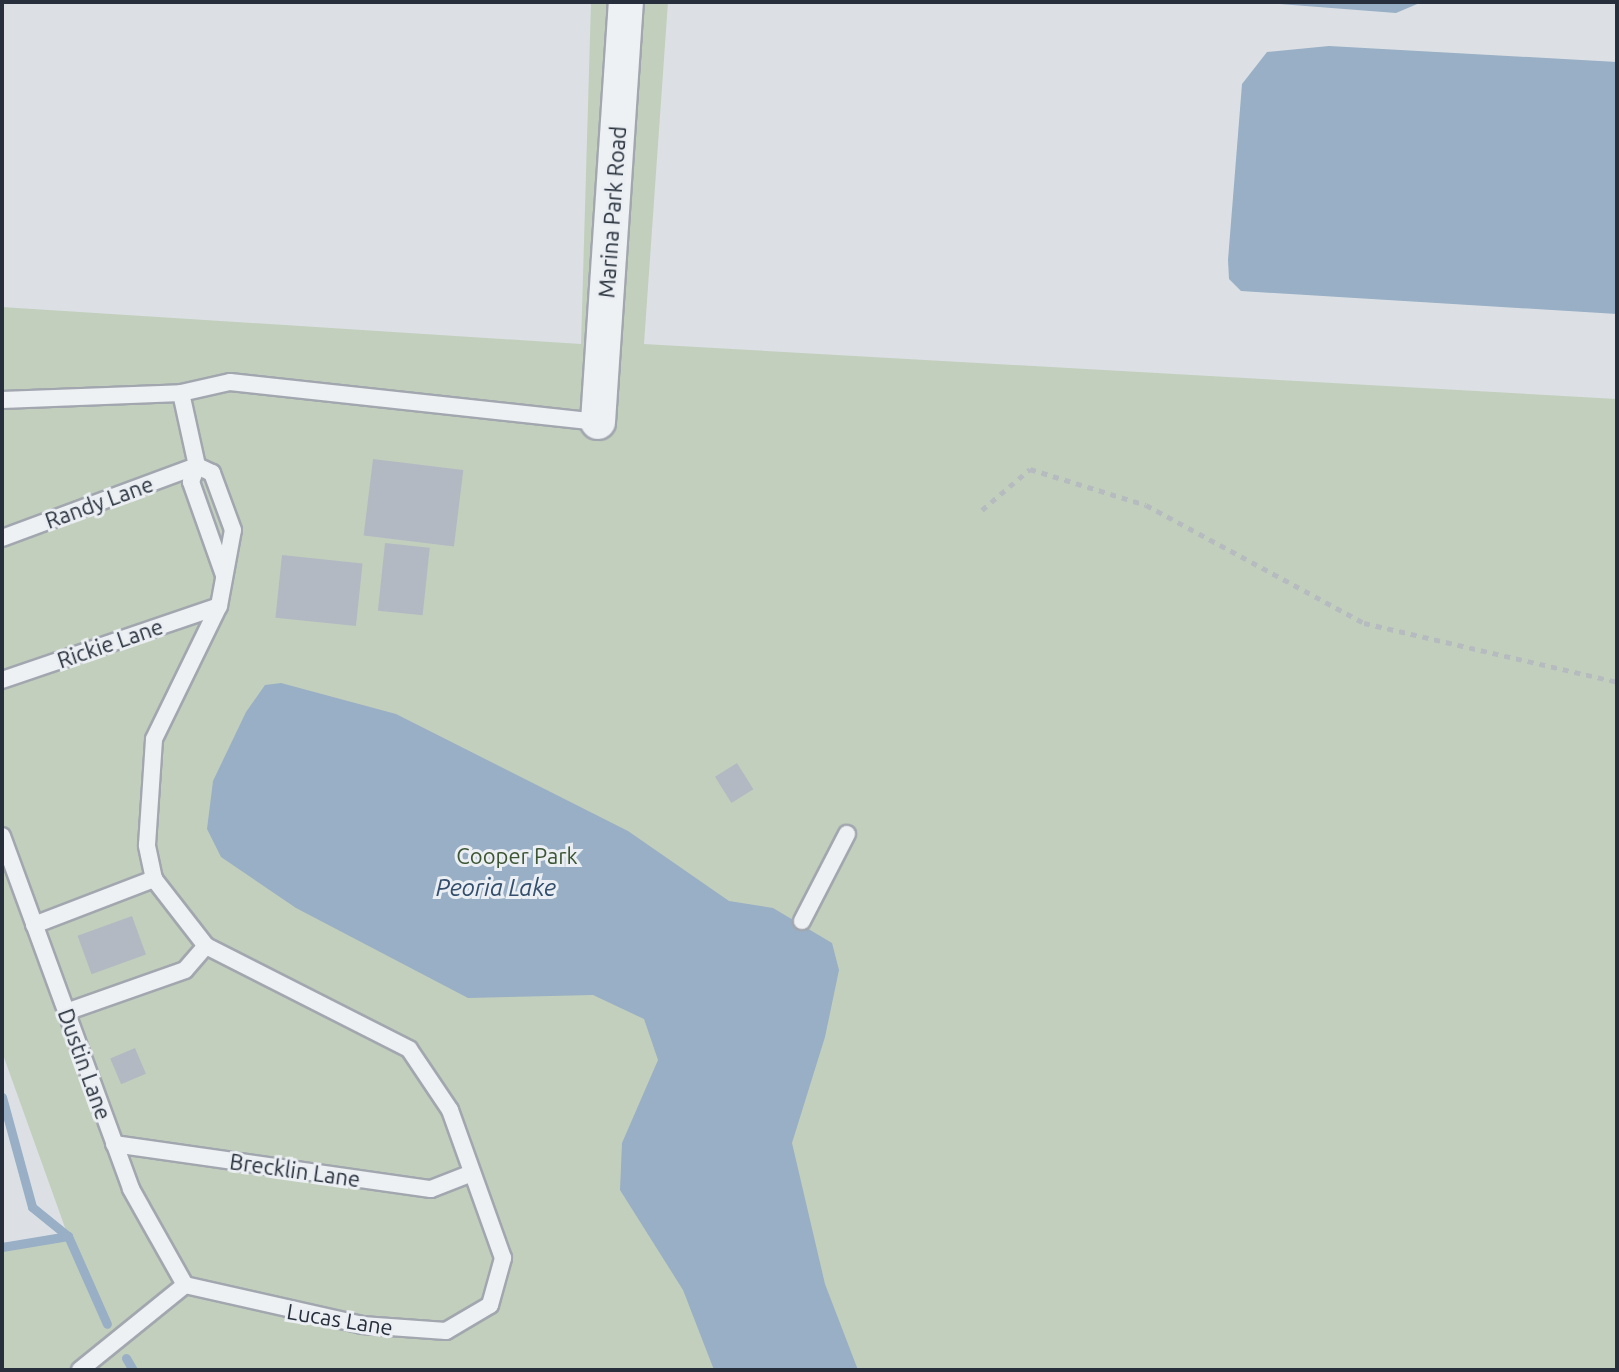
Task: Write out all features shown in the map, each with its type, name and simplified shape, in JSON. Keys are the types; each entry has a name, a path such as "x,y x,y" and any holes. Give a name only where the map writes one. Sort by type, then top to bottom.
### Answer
{"street":[{"name":"Marina Park Road","path":"598,422 626,2"}],"lane":[{"path":"2,400 181,393 230,382 598,422"},
{"path":"181,393 197,466 191,482 224,577"},
{"path":"197,466 212,473 233,530 219,606 154,739 147,845 154,879 206,946 409,1049 450,1110 472,1173"},
{"name":"Randy Lane","path":"2,538 197,466"},
{"name":"Rickie Lane","path":"2,680 219,606"},
{"path":"802,921 847,834"},
{"name":"Dustin Lane","path":"2,836 114,1144 185,1285"},
{"path":"34,925 154,879"},
{"path":"66,1012 185,970 206,946"},
{"name":"Brecklin Lane","path":"114,1144 431,1189 472,1173"},
{"name":"Lucas Lane","path":"185,1285 362,1325 446,1331 490,1305 503,1258 472,1173"},
{"path":"80,1370 185,1285"}],"path":[{"path":"982,510 1030,469 1146,505 1364,623 1617,682"}],"green space":[{"name":"Cooper Park","path":"591,2 668,2 644,344 1617,399 1617,1370 2,1370 2,1243 68,1236 2,1052 2,307 581,344"}],"water":[{"path":"1254,2 1422,2 1396,13"},
{"path":"1329,46 1617,62 1617,314 1241,291 1229,279 1228,260 1242,84 1267,52"},
{"name":"Peoria Lake","path":"281,683 396,714 628,831 729,901 773,908 832,943 839,970 825,1037 792,1143 825,1284 858,1370 714,1370 683,1290 620,1190 622,1143 658,1060 644,1019 593,995 468,998 296,908 221,857 207,829 213,781 246,712 265,685"}],"building":[{"path":"373,459 463,470 454,547 364,535"},
{"path":"385,543 430,548 423,615 378,611"},
{"path":"282,555 363,563 356,626 275,618"},
{"path":"737,763 753,789 731,803 715,777"},
{"path":"132,916 146,955 92,974 77,936"},
{"path":"135,1048 146,1074 121,1084 110,1059"}],"waterway":[{"path":"2,1097 32,1207 68,1236 107,1324"},
{"path":"2,1247 68,1236"},
{"path":"126,1358 133,1370"}]}
